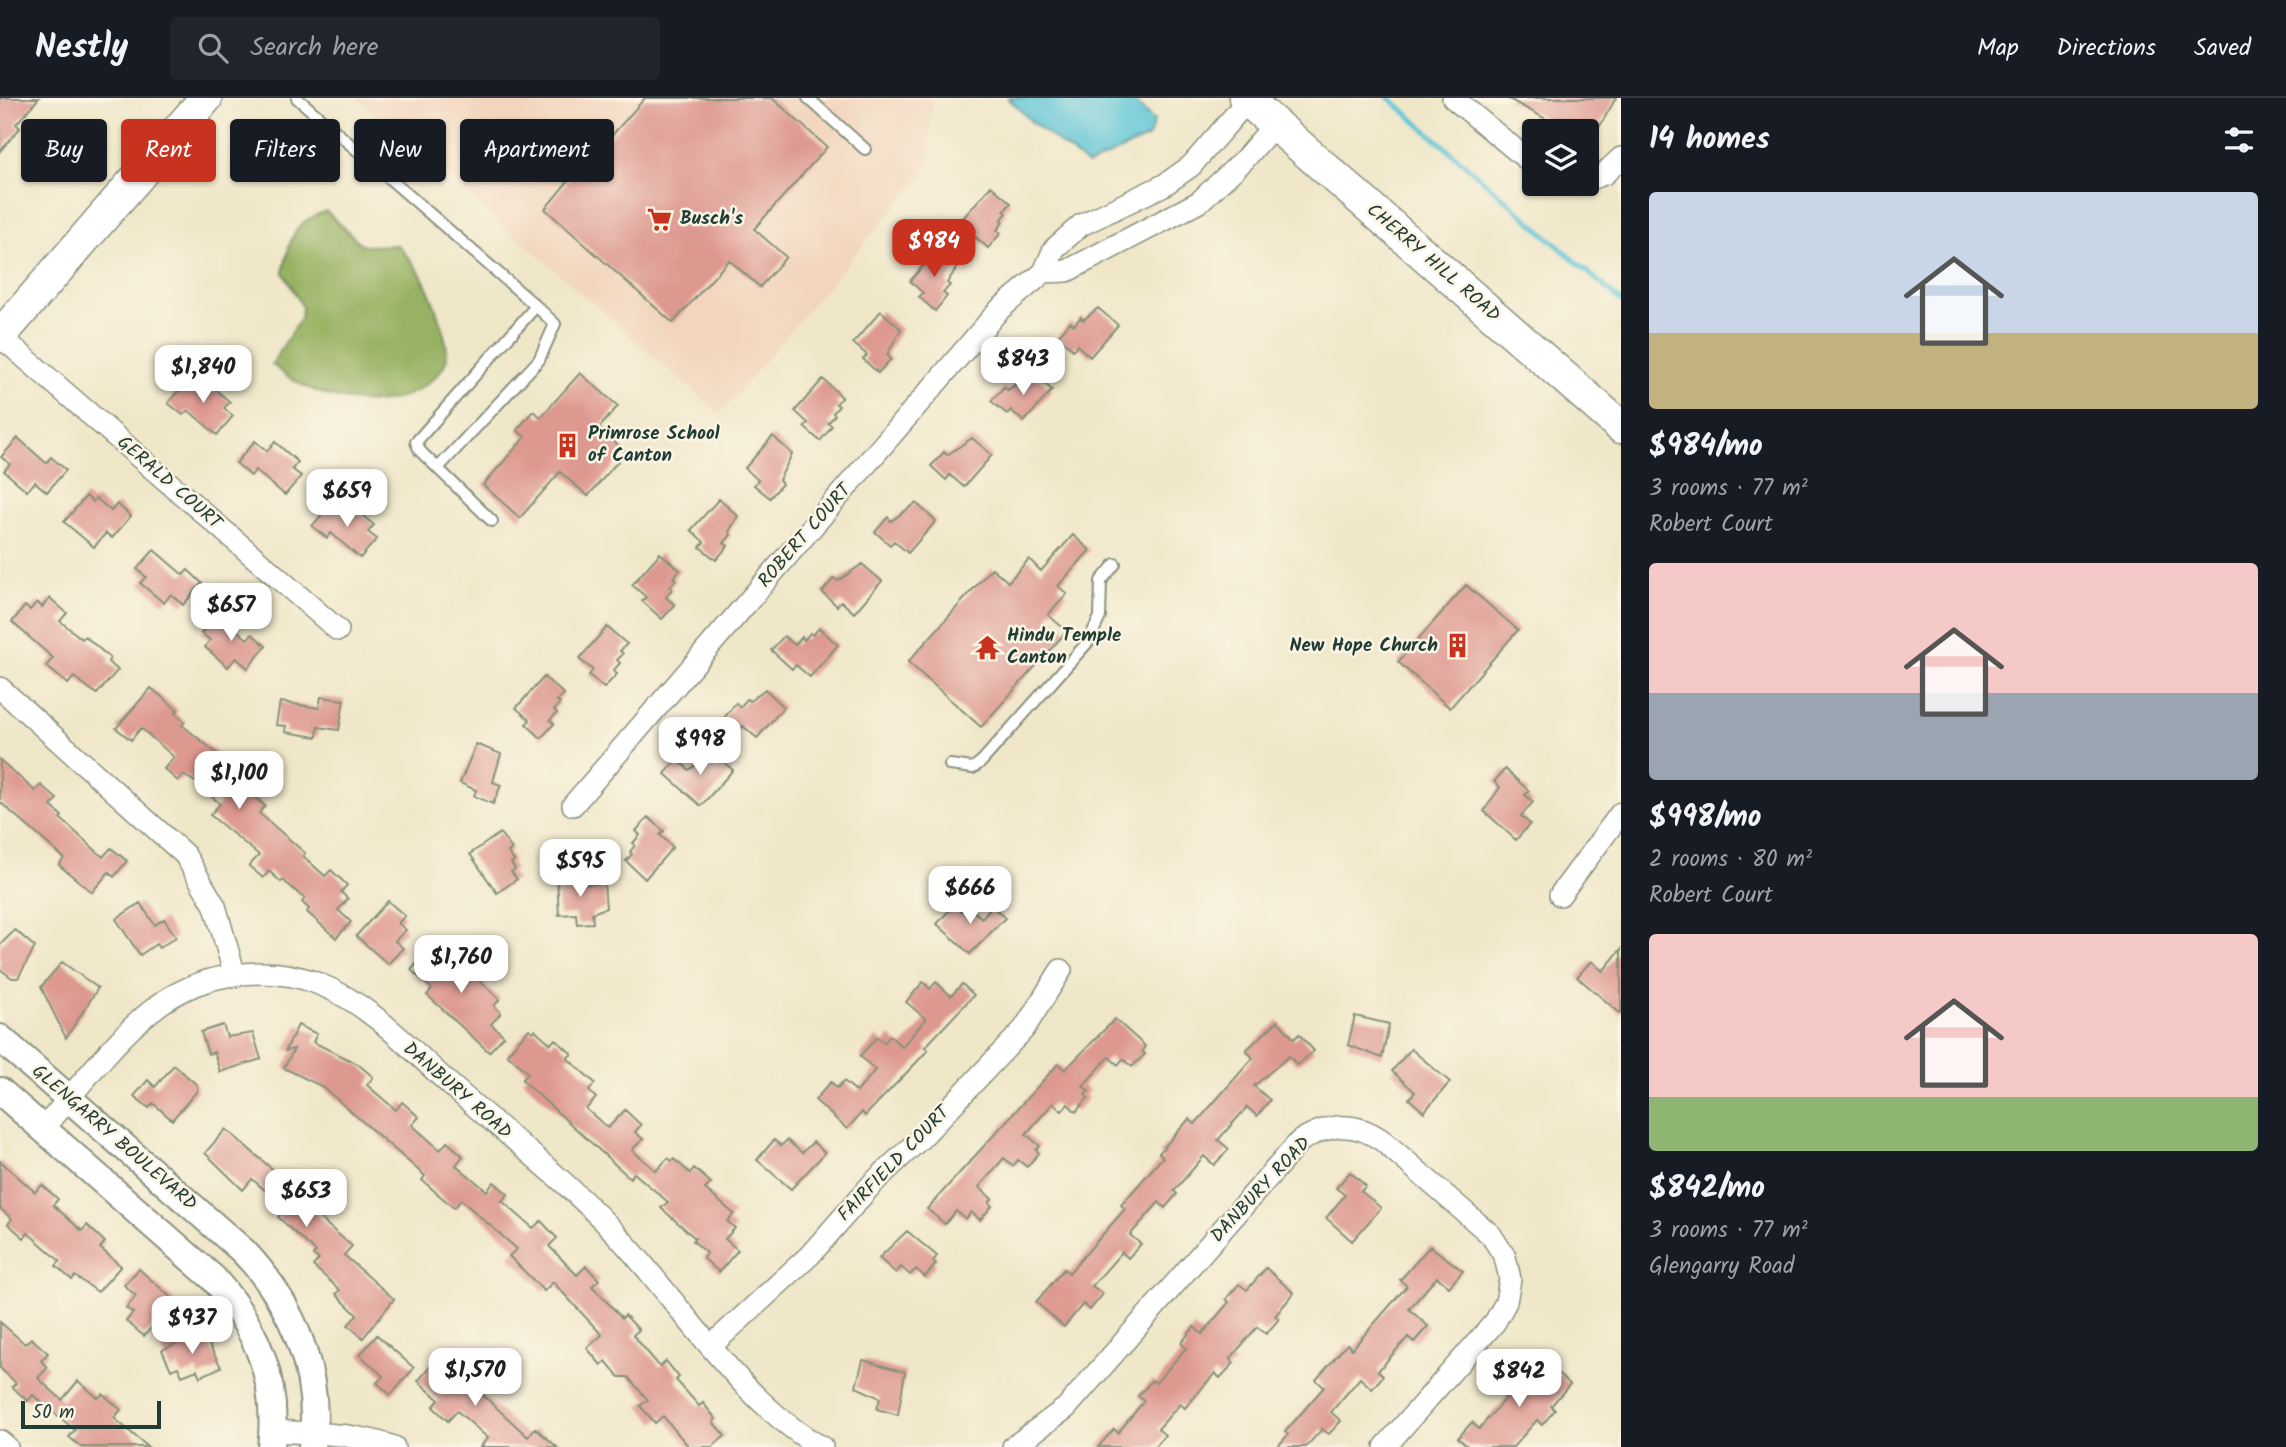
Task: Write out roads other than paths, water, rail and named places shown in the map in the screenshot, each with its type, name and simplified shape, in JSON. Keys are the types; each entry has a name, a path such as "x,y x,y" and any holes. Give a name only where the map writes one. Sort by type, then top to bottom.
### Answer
{"main road":[{"path":"0,336 206,98"},
{"name":"CHERRY HILL ROAD","path":"1247,99 1621,427"}],"street":[{"path":"1453,98 1522,155"},
{"name":"ROBERT COURT","path":"573,805 999,310 1044,272 1054,249 1081,225 1164,185 1191,166 1247,99"},
{"name":"ROBERT COURT","path":"1044,272 1067,271 1199,202 1244,160 1275,124"},
{"path":"1599,176 1621,158"},
{"name":"GERALD COURT","path":"0,336 338,630"},
{"path":"0,688 185,855 215,906 235,976"},
{"path":"1560,895 1621,813"},
{"name":"FAIRFIELD COURT","path":"712,1345 810,1255 873,1183 923,1136 1024,1029 1061,970"},
{"name":"DANBURY ROAD","path":"43,1129 156,1007 206,981 263,972 299,978 334,990 362,1008 594,1212 778,1418 822,1447"},
{"name":"GLENGARRY BOULEVARD","path":"0,1038 228,1238 271,1284 292,1321 310,1377 313,1440"},
{"name":"GLENGARRY BOULEVARD","path":"0,1091 202,1268 231,1298 253,1333 265,1363 273,1400 272,1439"},
{"name":"DANBURY ROAD","path":"1013,1447 1066,1408 1300,1141 1317,1131 1335,1126 1353,1126 1383,1141 1491,1235 1500,1247 1509,1268 1509,1293 1495,1322 1385,1447"},
{"path":"202,1268 228,1238"},
{"path":"272,1439 371,1439 394,1447"},
{"path":"0,1441 7,1447"}],"lane":[{"path":"297,98 555,324 548,346 539,360 438,468"},
{"path":"808,98 865,149"},
{"path":"492,521 420,451 416,442 536,306"},
{"path":"950,765 973,768 982,761 1088,642 1100,617 1101,581 1115,564"}],"water":[{"path":"1008,98 1131,98 1154,121 1149,137 1088,165 1032,122"}],"waterway":[{"path":"1389,98 1621,301"}],"place":[{"name":"Busch's","path":"660,219"},
{"name":"Primrose School of Canton","path":"568,445"},
{"name":"New Hope Church","path":"1458,646"},
{"name":"Hindu Temple Canton","path":"987,647"}]}
